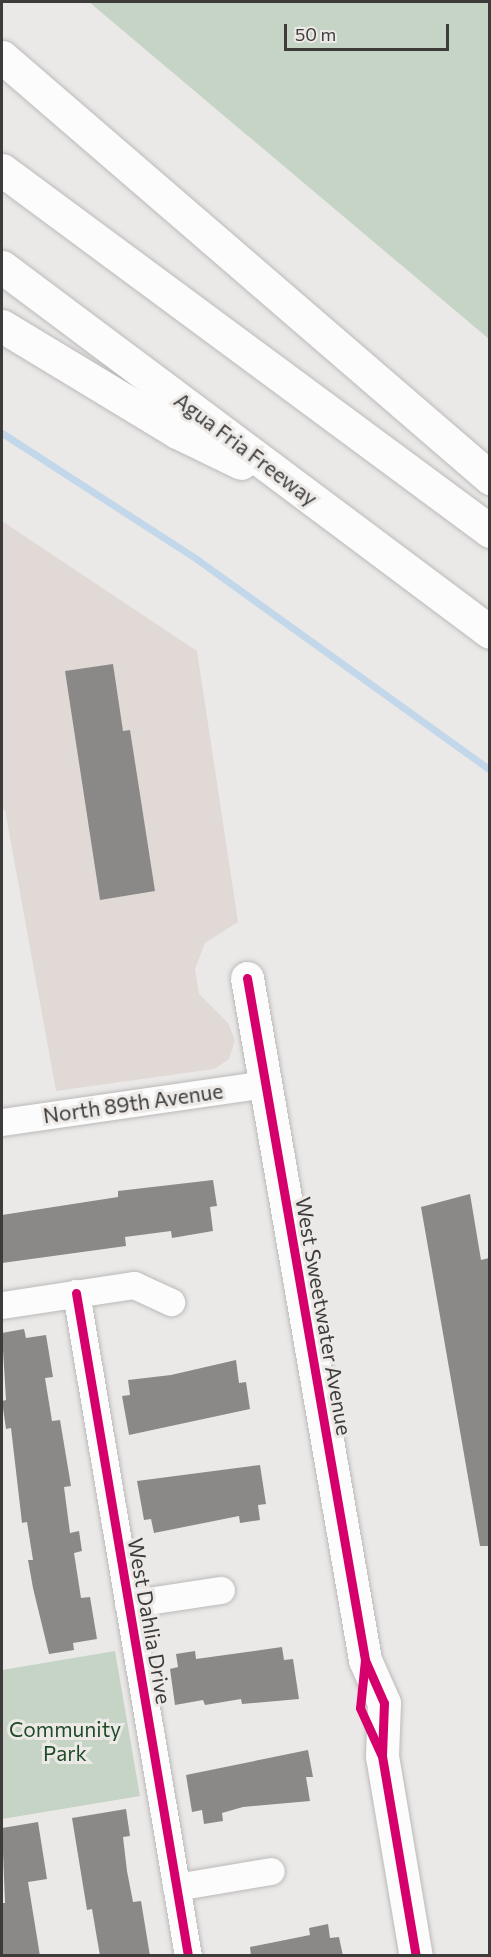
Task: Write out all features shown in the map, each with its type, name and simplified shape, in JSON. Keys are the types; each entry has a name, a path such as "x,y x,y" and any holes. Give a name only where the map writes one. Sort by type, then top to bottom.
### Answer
{"main road":[{"path":"2,57 489,478"},
{"path":"2,170 489,531"},
{"name":"Agua Fria Freeway","path":"2,267 308,494 489,632"},
{"path":"2,326 177,432 308,494"},
{"name":"West Sweetwater Avenue","path":"247,978 365,1660 360,1708 382,1756 416,1956"}],"street":[{"name":"North 89th Avenue","path":"2,1122 265,1084"},
{"path":"2,1305 134,1285 171,1302"},
{"name":"West Dahlia Drive","path":"76,1293 188,1956"},
{"path":"129,1604 221,1590"},
{"path":"176,1887 271,1872"}],"shaded area":[{"path":"2,521 197,651 238,922 205,943 195,969 199,994 228,1023 235,1040 229,1059 214,1069 56,1091 5,810 2,810"}],"green space":[{"path":"89,2 489,2 489,339"},
{"name":"Community Park","path":"115,1651 140,1796 2,1819 2,1670"}],"building":[{"path":"113,664 123,731 130,730 155,891 100,900 65,671"},
{"path":"213,1180 217,1206 210,1207 213,1231 172,1238 171,1231 125,1237 126,1246 2,1263 2,1215 118,1197 118,1191"},
{"path":"470,1194 481,1260 489,1258 489,1546 480,1546 421,1207"},
{"path":"24,1329 26,1338 46,1335 53,1377 45,1378 52,1421 60,1420 71,1486 64,1487 70,1533 79,1531 82,1551 74,1553 81,1598 90,1597 97,1639 73,1643 74,1650 49,1654 28,1560 33,1560 27,1522 22,1523 11,1428 6,1429 2,1401 6,1400 2,1333"},
{"path":"236,1360 239,1383 246,1382 250,1409 129,1435 122,1396 130,1395 128,1380 171,1375"},
{"path":"260,1465 266,1504 258,1505 260,1520 240,1523 239,1516 154,1533 151,1519 144,1520 137,1481"},
{"path":"282,1647 284,1660 293,1659 299,1699 242,1704 241,1699 205,1705 203,1700 175,1705 170,1669 178,1667 176,1654 195,1651 196,1659"},
{"path":"308,1750 313,1777 306,1777 310,1801 243,1807 222,1813 223,1821 204,1824 202,1810 192,1812 186,1775"},
{"path":"126,1809 130,1836 123,1837 127,1871 133,1902 141,1901 150,1956 100,1956 92,1909 87,1910 72,1818"},
{"path":"38,1822 47,1879 28,1882 40,1956 2,1956 2,1903 5,1903 2,1828"},
{"path":"328,1924 330,1938 339,1937 343,1956 251,1956 250,1947 310,1935 309,1928"}],"waterway":[{"path":"2,433 198,560 490,770"}],"cycle path":[{"path":"247,978 365,1660 384,1703 382,1756 416,1956"},
{"path":"76,1293 188,1956"},
{"path":"365,1660 360,1708 381,1754"}]}
